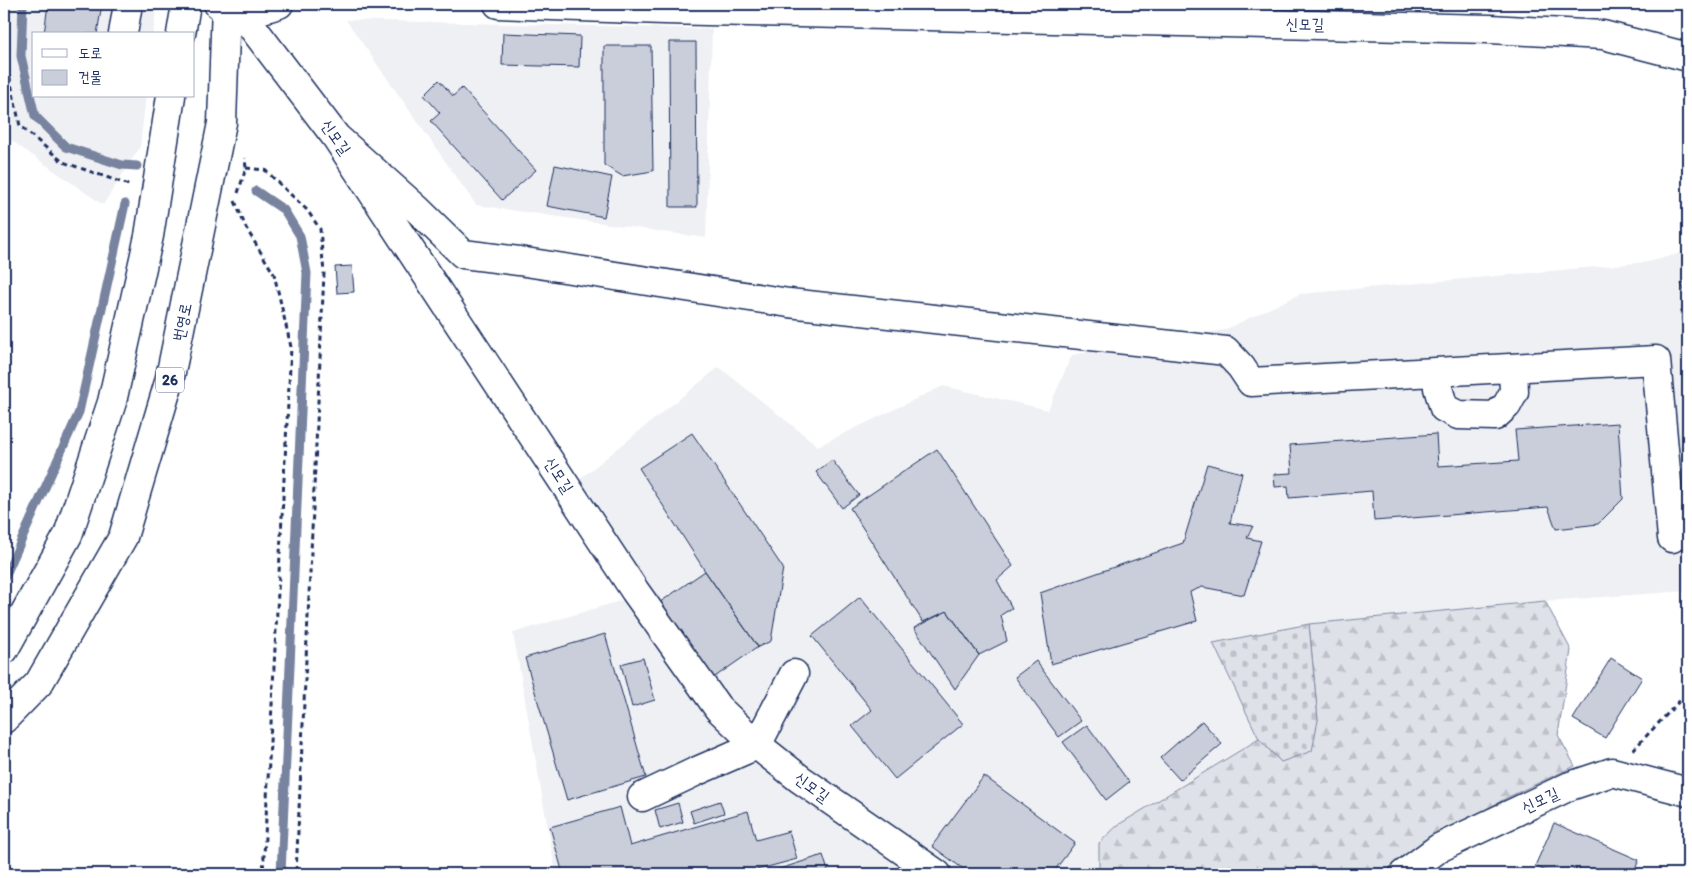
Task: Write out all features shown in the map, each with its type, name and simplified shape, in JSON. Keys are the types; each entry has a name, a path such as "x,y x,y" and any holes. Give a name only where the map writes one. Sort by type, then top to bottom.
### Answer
{"street":[{"path":"123,32 128,4"},
{"path":"181,32 186,4"},
{"path":"228,8 279,4"},
{"name":"신모길","path":"498,4 664,10 1499,29 1603,35 1688,57"},
{"name":"번영로","path":"4,719 39,682 123,537 169,382 222,124 228,8"},
{"name":"신모길","path":"228,8 336,137 635,591 718,708 758,745 800,779 938,874"},
{"path":"4,650 68,535 112,402 149,236 171,98"},
{"path":"336,137 463,254 788,303 1226,352 1251,382 1656,360 1672,538"},
{"path":"1440,372 1438,388 1444,408 1458,416 1495,416 1507,405 1514,392 1513,368"},
{"path":"642,797 758,745 794,674"},
{"path":"1612,772 1688,792"},
{"name":"신모길","path":"1404,874 1439,848 1570,786 1612,772"}],"path":[{"path":"4,50 20,126 63,162 156,194"},
{"path":"222,124 240,129 246,168 235,202 246,228 274,274 291,347 263,874"},
{"path":"246,168 265,170 308,210 320,229 324,273 296,874"},
{"path":"1612,772 1688,692"}],"shaded area":[{"path":"4,4 157,4 153,32 32,32 32,98 146,98 140,147 103,205 5,136"},
{"path":"346,20 712,29 706,238 476,205"},
{"path":"1688,251 1688,591 1545,601 1309,624 1213,643 1259,739 1118,825 1099,843 1099,874 556,874 513,633 630,598 560,495 719,367 818,446 943,386 1048,410 1072,355 1224,330 1300,294 1648,262"}],"green space":[{"path":"1545,601 1571,650 1558,735 1575,766 1506,798 1381,874 1099,874 1099,843 1118,825 1259,739 1281,762 1318,720 1309,624"},
{"path":"1309,624 1318,720 1312,751 1281,762 1259,739 1213,643"}],"building":[{"path":"48,4 102,4 97,32 44,32"},
{"path":"503,33 580,36 579,67 502,65"},
{"path":"669,42 696,42 697,207 670,207"},
{"path":"604,46 651,46 653,171 622,176 604,165"},
{"path":"439,80 453,96 462,88 536,170 502,200 431,121 440,113 424,95"},
{"path":"555,165 612,177 604,217 547,206"},
{"path":"352,266 354,292 337,293 335,267"},
{"path":"1688,281 1688,300 1681,283"},
{"path":"1688,306 1688,335 1680,311"},
{"path":"1618,423 1623,499 1598,524 1556,529 1548,507 1374,521 1372,491 1289,498 1288,486 1275,487 1274,474 1292,473 1290,445 1436,434 1438,466 1518,461 1515,430"},
{"path":"692,433 783,568 771,641 758,647 705,571 639,468"},
{"path":"937,449 1013,566 997,580 1012,608 1001,615 1007,641 979,655 947,611 923,622 850,508"},
{"path":"832,460 859,495 842,508 816,472"},
{"path":"1207,464 1242,473 1230,523 1253,526 1247,538 1261,541 1244,595 1202,587 1190,592 1197,621 1051,664 1040,593 1183,543"},
{"path":"705,571 758,647 709,681 656,605"},
{"path":"860,597 963,724 895,779 852,726 872,710 812,636"},
{"path":"947,611 979,655 955,689 914,628"},
{"path":"605,634 646,777 567,800 525,658"},
{"path":"643,658 655,700 632,707 621,664"},
{"path":"1611,658 1642,678 1605,738 1573,719"},
{"path":"1036,661 1081,721 1059,737 1015,677"},
{"path":"1202,721 1222,744 1180,780 1160,758"},
{"path":"1087,725 1129,782 1106,800 1063,742"},
{"path":"984,776 1075,843 1052,874 970,874 932,846"},
{"path":"720,801 724,813 694,823 690,811"},
{"path":"678,803 683,822 660,829 655,810"},
{"path":"620,807 630,846 748,811 756,840 789,831 797,859 742,874 563,874 550,827"},
{"path":"1554,823 1639,860 1633,874 1549,874 1535,866"},
{"path":"823,855 829,874 764,874"}],"waterway":[{"path":"23,4 21,56 35,116 66,147 122,165 137,166"},
{"path":"256,191 284,210 300,236 307,273 281,874"},
{"path":"4,579 79,412 125,204"}]}
